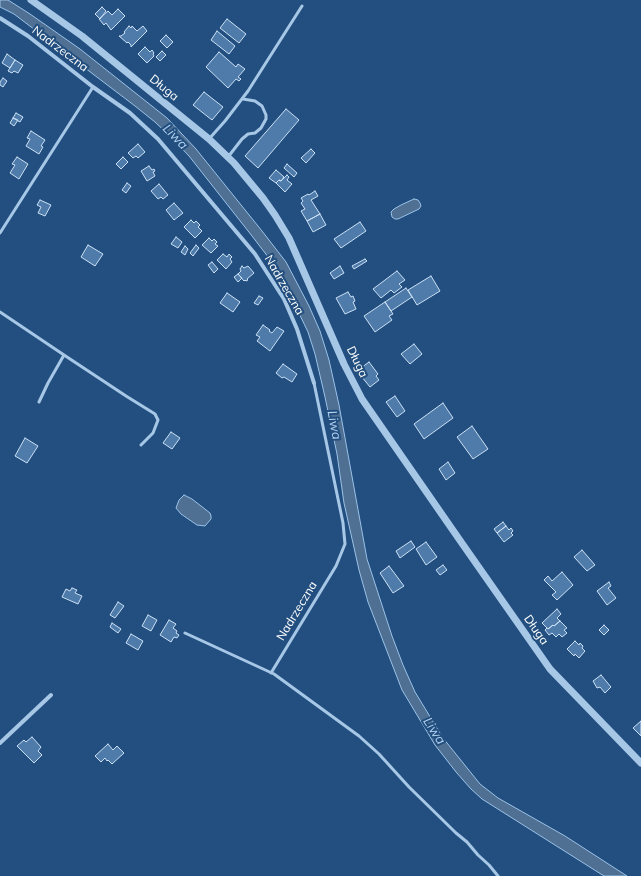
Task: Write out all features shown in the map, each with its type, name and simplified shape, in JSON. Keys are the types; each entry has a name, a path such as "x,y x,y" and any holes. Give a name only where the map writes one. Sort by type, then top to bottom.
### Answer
{"street":[{"name":"Długa","path":"31,0 82,36 209,139 228,156 263,198 289,238 344,364 362,399 550,669 641,763"},
{"name":"Nadrzeczna","path":"0,18 28,36 93,87 130,113 158,140 255,254 284,299 297,329 314,383"},
{"path":"0,744 51,695"}],"lane":[{"path":"209,139 243,99 302,6"},
{"path":"0,233 93,87"},
{"path":"228,156 242,139 248,134 255,133 261,128 266,119 262,106 255,101 243,99"},
{"path":"0,312 155,414 158,420 153,433 141,445"},
{"path":"39,402 64,355"},
{"name":"Nadrzeczna","path":"271,673 336,566 345,544 343,523 314,383"},
{"path":"185,633 271,673 359,736 379,754 409,787 467,842 498,876"}],"water":[{"name":"Liwa","path":"0,0 8,0 80,49 167,118 196,149 286,262 320,331 329,360 339,405 367,559 392,636 415,692 443,738 480,784 498,798 565,836 627,876 604,876 482,799 456,772 435,745 402,690 368,602 359,570 344,503 337,454 315,354 308,332 275,266 189,156 172,138 135,106 14,14 0,7"},
{"path":"414,199 418,200 420,203 421,206 419,209 398,219 392,217 391,212 394,209"},
{"path":"184,495 192,499 210,513 211,519 205,526 197,525 181,514 176,508 179,500"}],"building":[{"path":"102,7 106,11 100,19 95,14"},
{"path":"118,9 125,16 111,30 106,23 104,25 99,19 108,11 112,15"},
{"path":"227,19 246,34 239,43 220,28"},
{"path":"129,26 131,28 132,26 137,31 143,26 147,31 131,47 128,42 127,43 119,36 125,33 124,32"},
{"path":"217,31 235,46 229,54 211,40"},
{"path":"166,35 173,42 167,48 160,41"},
{"path":"145,47 150,52 152,50 154,53 154,56 147,63 138,54"},
{"path":"162,51 166,55 160,61 156,57"},
{"path":"219,52 236,67 238,64 245,69 238,77 241,79 239,81 236,79 228,88 206,67"},
{"path":"7,54 15,60 10,68 2,63"},
{"path":"15,60 23,65 18,73 14,71 12,73 8,71"},
{"path":"3,78 7,81 3,87 0,85 0,82"},
{"path":"204,92 223,107 212,120 193,105"},
{"path":"286,109 299,120 258,168 245,156"},
{"path":"16,113 23,117 20,122 13,118"},
{"path":"13,118 18,120 14,126 10,123"},
{"path":"31,131 45,140 41,146 43,147 39,154 26,146 30,139 27,138"},
{"path":"138,144 145,152 138,158 136,156 133,158 128,153"},
{"path":"311,149 315,153 306,163 301,158"},
{"path":"17,157 28,164 19,179 10,173 15,165 12,164"},
{"path":"123,157 128,162 121,169 116,164"},
{"path":"287,164 297,173 294,177 284,168"},
{"path":"149,166 152,170 154,169 155,171 153,172 155,176 147,181 141,171"},
{"path":"276,170 284,177 281,181 279,180 276,183 269,178"},
{"path":"287,175 289,177 287,180 292,184 285,192 276,183 279,180 281,181"},
{"path":"127,183 131,186 126,193 122,190"},
{"path":"159,184 168,195 163,199 161,197 158,199 151,191"},
{"path":"315,191 318,196 311,200 320,214 307,221 301,211 305,209 301,203 303,201 301,198"},
{"path":"40,200 51,205 45,216 38,213 41,207 37,205"},
{"path":"174,203 183,213 174,220 166,210"},
{"path":"320,214 326,225 313,232 307,221"},
{"path":"191,220 194,223 196,221 200,225 198,227 202,231 195,238 184,227"},
{"path":"360,222 366,231 341,248 334,239"},
{"path":"176,237 182,242 178,248 171,244"},
{"path":"209,238 212,241 214,239 217,242 215,244 218,246 211,253 202,245"},
{"path":"88,245 103,254 95,266 81,257"},
{"path":"196,245 199,248 193,256 190,253"},
{"path":"185,246 188,249 185,255 181,252"},
{"path":"223,254 227,257 229,254 232,257 230,259 232,262 226,269 217,260"},
{"path":"365,259 367,261 354,269 352,266"},
{"path":"212,262 218,269 214,273 208,265"},
{"path":"242,266 244,268 248,266 254,273 246,281 244,281 238,274 241,271 240,269"},
{"path":"340,266 344,273 334,279 330,273"},
{"path":"397,271 405,280 399,284 402,287 394,293 391,290 381,298 373,289"},
{"path":"238,274 242,278 238,282 234,277"},
{"path":"431,276 440,291 417,305 408,290"},
{"path":"406,288 412,297 391,311 385,302"},
{"path":"348,292 351,297 353,296 355,301 353,302 356,309 345,314 336,298"},
{"path":"227,293 240,302 233,312 220,303"},
{"path":"259,296 263,298 258,305 254,303"},
{"path":"385,302 393,314 389,316 392,320 375,332 364,316"},
{"path":"263,325 272,333 277,327 284,331 270,351 257,341 260,337 256,335"},
{"path":"414,344 422,354 410,364 401,354"},
{"path":"369,362 378,374 376,376 379,380 370,387 357,371"},
{"path":"283,364 297,374 292,382 284,377 282,378 276,373"},
{"path":"395,396 405,411 397,417 386,402"},
{"path":"443,403 453,418 424,439 414,424"},
{"path":"472,426 488,449 473,459 457,437"},
{"path":"171,432 180,438 172,449 163,443"},
{"path":"25,438 38,446 27,463 15,456"},
{"path":"448,462 455,473 446,480 439,469"},
{"path":"503,522 506,526 497,533 494,529"},
{"path":"506,526 509,530 511,528 513,531 511,533 513,535 504,542 497,533"},
{"path":"411,541 415,547 400,558 396,551"},
{"path":"426,542 437,557 426,565 416,549"},
{"path":"582,550 595,565 587,571 574,557"},
{"path":"443,565 447,570 440,575 436,570"},
{"path":"389,566 404,586 393,593 380,573"},
{"path":"562,572 573,585 557,600 552,595 556,592 544,580 548,576 552,581"},
{"path":"609,582 611,586 608,588 616,598 607,605 597,591"},
{"path":"72,588 77,590 75,593 82,596 78,604 62,597 66,589 70,591"},
{"path":"118,602 124,606 115,618 110,615"},
{"path":"557,609 561,614 557,618 560,621 548,629 542,623"},
{"path":"148,615 157,620 151,631 142,626"},
{"path":"169,620 176,624 173,628 179,635 177,638 174,637 171,642 160,635"},
{"path":"560,621 567,628 564,630 567,633 562,637 559,634 556,637 552,633 549,635 545,630 553,625 554,626"},
{"path":"112,623 121,629 118,633 110,627"},
{"path":"604,625 609,630 604,635 599,630"},
{"path":"131,634 143,641 138,650 126,643"},
{"path":"575,641 579,645 580,643 583,646 582,648 585,651 579,658 575,654 574,656 567,649"},
{"path":"601,675 611,687 605,693 600,687 597,688 593,681"},
{"path":"641,721 641,736 633,728"},
{"path":"32,737 41,747 38,751 42,755 34,763 17,746 24,740 26,742"},
{"path":"108,744 113,750 117,746 124,753 112,764 105,758 101,762 95,756"}]}
